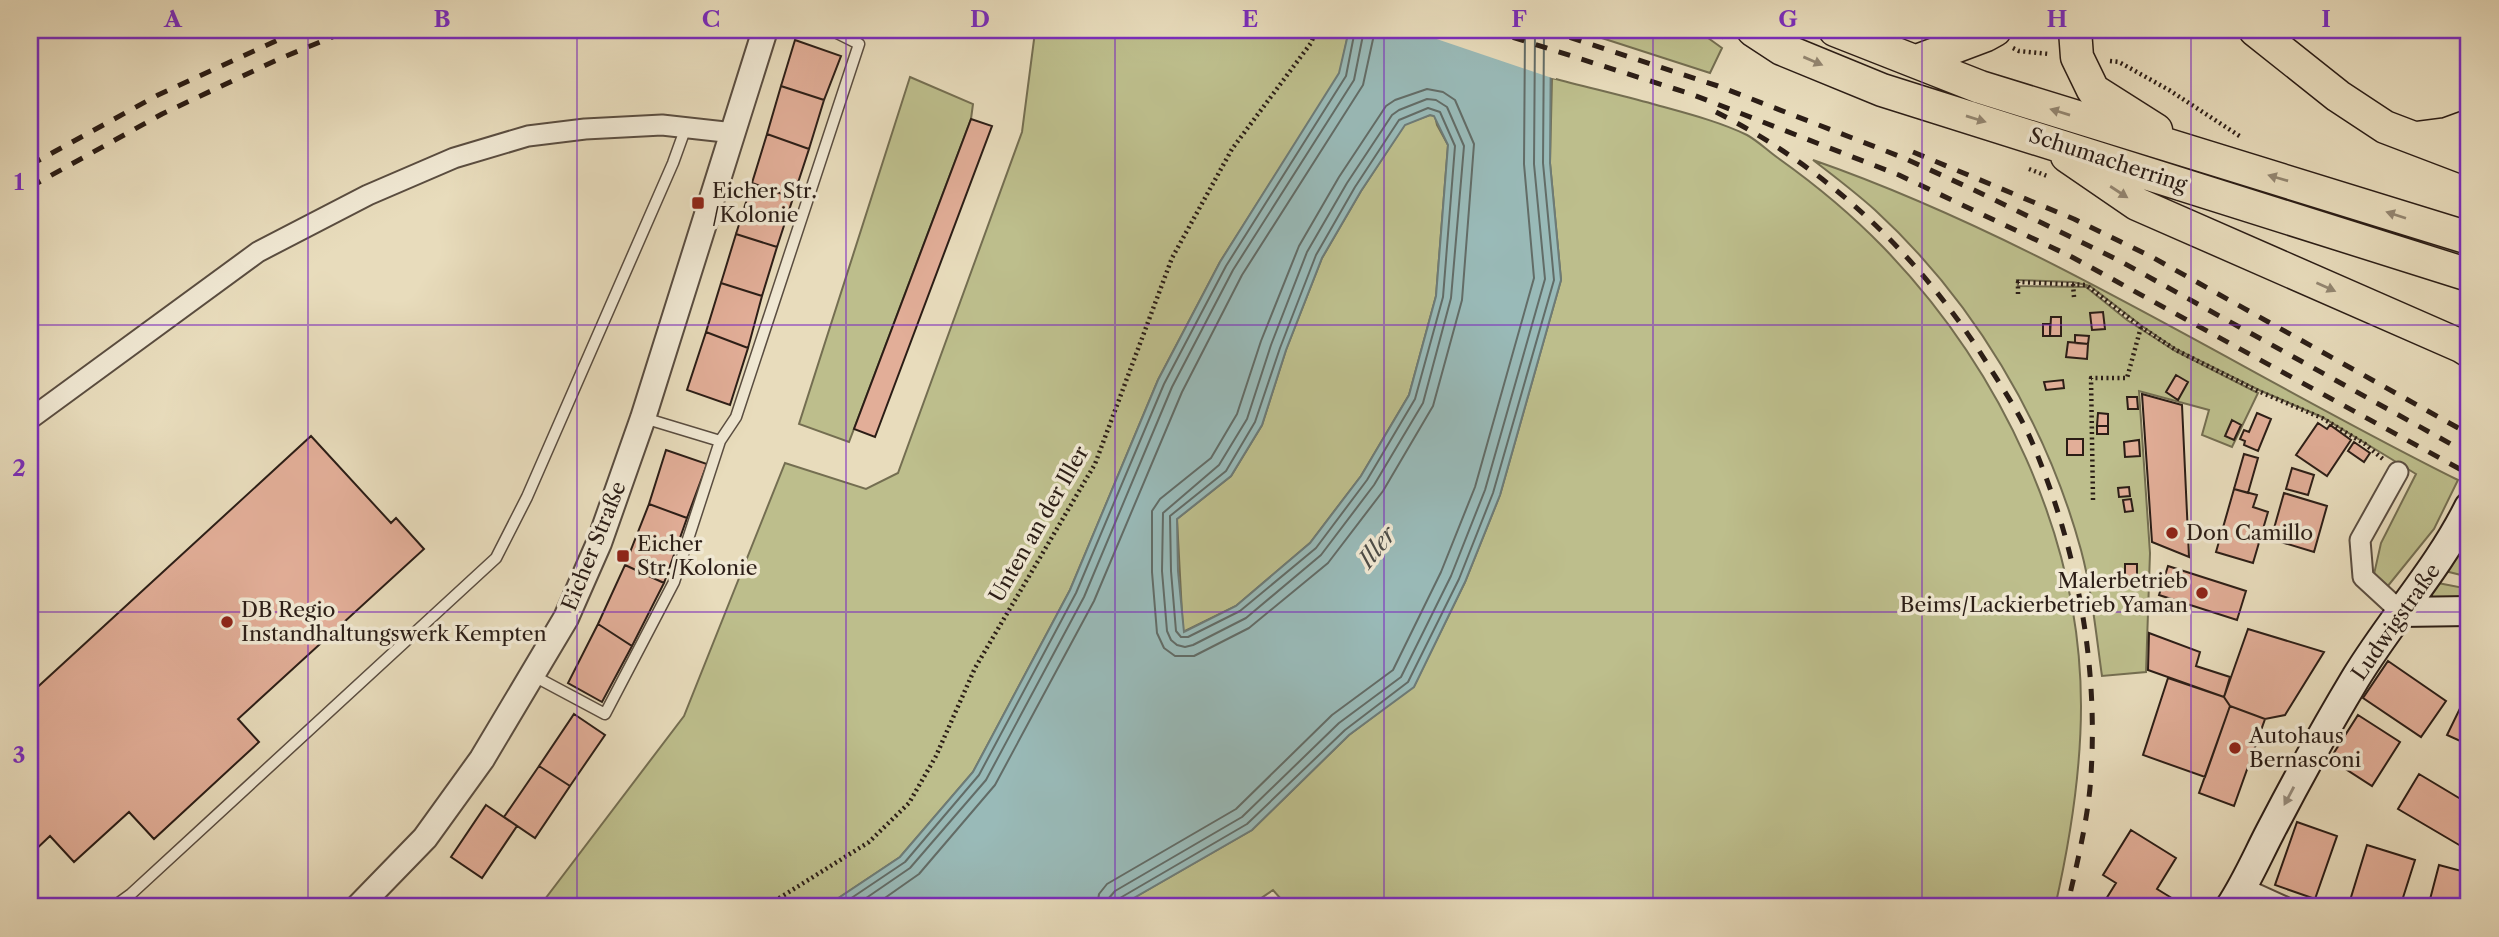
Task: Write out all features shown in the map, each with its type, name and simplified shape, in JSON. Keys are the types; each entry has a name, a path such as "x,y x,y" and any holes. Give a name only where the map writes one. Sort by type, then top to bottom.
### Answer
{"main road":[{"name":"Schumacherring","path":"1753,30 1782,48 1882,90 2455,271"},
{"name":"Schumacherring","path":"1835,30 1980,87 2460,235"},
{"path":"2255,30 2338,96 2385,127 2469,159"},
{"path":"1905,57 1990,33"},
{"path":"2076,43 2093,90 2192,153"},
{"path":"2413,138 2447,134 2469,126"},
{"path":"2043,139 2137,204 2469,351"},
{"name":"Ludwigstraße","path":"2236,898 2296,783 2378,641 2431,574 2467,520"},
{"path":"2401,612 2469,611"}],"street":[{"name":"Eicher Straße","path":"358,907 425,838 482,759 566,618 599,543 643,418 765,30"},
{"path":"30,419 258,252 368,195 454,158 528,136 585,129 662,125 734,134"},
{"path":"2398,472 2360,540 2363,577 2401,612"},
{"path":"2236,898 2285,907"}],"lane":[{"path":"532,676 605,715 674,582 720,441 736,417 859,44 831,30"},
{"path":"113,907 131,894 496,558 527,497 673,163 686,127"},
{"path":"643,418 720,441"}],"path":[{"name":"Unten an der Iller","path":"765,907 869,842 909,803 936,756 975,668 1096,464 1172,258 1232,149 1311,43 1315,30"},
{"path":"1990,33 2019,51 2076,43 2119,62 2169,90 2250,142"},
{"path":"2018,294 2018,282 2087,285 2103,302 2190,359 2322,418 2365,443 2398,472"},
{"path":"2073,284 2074,297"},
{"path":"2093,500 2093,410 2089,378 2127,378 2141,327"}],"green space":[{"path":"1020,30 1349,30 1340,73 1220,262 1158,380 1070,590 973,772 900,857 825,907 539,907 684,716 785,463 866,489 898,473 1022,132 1035,32"},
{"path":"1577,30 1697,30 1722,48 1710,73"},
{"path":"910,77 973,104 971,119 849,442 799,424"},
{"path":"1552,78 1701,118 1755,140 1833,200 1883,247 1925,294 1963,346 1997,401 2026,458 2049,518 2067,580 2077,642 2081,706 2077,782 2055,907 1288,907 1273,890 1248,907 1118,907 1252,830 1349,735 1414,686 1465,582 1500,495 1561,280 1550,163"},
{"path":"1430,115 1435,116 1448,145 1436,296 1409,395 1361,476 1310,543 1236,606 1183,632 1177,519 1231,476 1262,425 1286,350 1322,258 1361,191 1405,124"},
{"path":"1813,160 1897,192 2060,268 2458,480 2434,529 2383,592 2372,583 2381,543 2416,474 2322,417 2259,390 2176,349 2090,286 2073,282 2017,280 2018,286 2086,287 2127,320 2175,351 2258,393 2232,447 2202,435 2209,410 2139,391 2150,553 2146,672 2102,676 2088,581 2066,502 2048,456 2002,366 1944,283 1911,245 1867,203"},
{"path":"2466,538 2469,542 2469,577 2445,571"},
{"path":"2438,583 2469,589 2469,602 2422,604"}],"water":[{"name":"Iller","path":"1349,30 1551,30 1550,163 1561,280 1500,495 1465,582 1414,687 1349,735 1252,830 1118,907 825,907 900,857 973,772 1070,590 1158,380 1220,262 1339,73","holes":["1430,115 1434,116 1448,145 1436,296 1409,395 1361,476 1310,543 1236,606 1184,632 1178,571 1177,519 1231,476 1262,425 1286,350 1322,258 1361,191 1405,125"]}],"pier":[{"path":"1410,30 1554,30 1556,79 1552,78"}],"building":[{"path":"795,40 841,56 824,100 781,86"},
{"path":"781,86 824,100 809,149 767,134"},
{"path":"971,119 992,126 875,437 854,429"},
{"path":"767,134 809,149 793,198 752,183"},
{"path":"752,183 793,198 777,247 736,234"},
{"path":"736,234 777,247 762,296 721,283"},
{"path":"721,283 762,296 748,348 706,332"},
{"path":"2103,312 2105,329 2092,330 2090,313"},
{"path":"2051,317 2061,317 2061,336 2050,336"},
{"path":"2043,324 2050,324 2050,336 2043,336"},
{"path":"706,332 748,348 730,405 687,390"},
{"path":"2075,335 2089,336 2088,344 2075,343"},
{"path":"2068,342 2088,344 2087,359 2066,357"},
{"path":"2176,375 2188,382 2178,400 2166,392"},
{"path":"2063,380 2064,388 2046,390 2044,382"},
{"path":"2142,394 2182,405 2189,557 2152,542"},
{"path":"2127,397 2137,397 2138,409 2128,409"},
{"path":"2098,413 2108,414 2108,426 2097,426"},
{"path":"2257,413 2271,419 2258,451 2244,445 2245,441 2240,439 2244,430 2249,432"},
{"path":"2232,420 2241,425 2234,440 2225,436"},
{"path":"2318,423 2327,429 2330,425 2351,440 2327,476 2296,455"},
{"path":"2097,426 2108,426 2108,434 2097,434"},
{"name":"DB Regio Instandhaltungswerk Kempten","path":"311,436 391,523 396,518 424,549 238,719 259,742 154,839 129,812 74,862 50,836 30,855 30,694"},
{"path":"2067,439 2083,439 2083,455 2067,455"},
{"path":"2139,440 2140,456 2125,457 2124,442"},
{"path":"2354,442 2370,453 2364,462 2348,451"},
{"path":"666,450 707,464 687,518 649,504"},
{"path":"2244,454 2258,458 2248,493 2234,489"},
{"path":"2292,468 2314,475 2308,495 2286,489"},
{"path":"2129,487 2130,496 2119,497 2118,488"},
{"path":"2234,489 2257,495 2253,507 2268,512 2253,563 2216,552"},
{"path":"2284,493 2327,506 2314,552 2271,539"},
{"path":"2131,499 2133,511 2125,512 2123,500"},
{"path":"649,504 687,518 664,583 625,565"},
{"path":"2125,564 2137,564 2137,585 2125,586"},
{"path":"625,565 664,583 632,646 598,624"},
{"name":"Malerbetrieb Beims/Lackierbetrieb Yaman","path":"2168,566 2246,591 2237,620 2159,595"},
{"path":"598,624 632,646 602,702 568,683"},
{"path":"2248,629 2324,652 2285,715 2265,719 2230,706 2224,697"},
{"path":"2149,633 2200,652 2196,666 2230,677 2224,697 2148,670"},
{"path":"2388,661 2446,701 2421,737 2363,698"},
{"path":"2168,678 2224,697 2230,706 2205,777 2143,755"},
{"path":"2469,690 2469,745 2447,735"},
{"name":"Autohaus Bernasconi","path":"2230,706 2265,719 2234,806 2199,793"},
{"path":"574,714 605,735 570,786 539,766"},
{"path":"2358,715 2400,742 2372,786 2330,759"},
{"path":"539,766 570,786 535,838 504,817"},
{"path":"2419,774 2469,804 2469,844 2466,849 2398,809"},
{"path":"486,805 517,826 482,878 451,857"},
{"path":"2297,822 2337,836 2315,899 2275,885"},
{"path":"2131,830 2176,858 2157,889 2175,900 2171,907 2101,907 2116,883 2103,875"},
{"path":"2367,845 2415,860 2400,907 2348,907"},
{"path":"2439,865 2469,873 2469,907 2428,907"}],"railway":[{"path":"30,165 158,95 300,30"},
{"path":"30,187 162,114 279,59 349,30"},
{"path":"1490,30 1691,94 1899,175 2070,256 2469,474"},
{"path":"1547,30 1718,86 1904,158 1974,190 2120,261 2469,454"},
{"path":"1716,112 1798,161 1836,190 1904,254 1964,328 2012,404 2032,442 2062,525 2073,568 2082,611 2092,699 2090,788 2067,907"},
{"path":"1913,152 2074,219 2152,257 2469,434"}],"place":[{"name":"Eicher Str. /Kolonie","path":"698,203"},
{"name":"Don Camillo","path":"2172,533"},
{"name":"Eicher Str./Kolonie","path":"623,556"},
{"name":"Malerbetrieb Beims/Lackierbetrieb Yaman","path":"2202,593"},
{"name":"DB Regio Instandhaltungswerk Kempten","path":"227,622"},
{"name":"Autohaus Bernasconi","path":"2235,748"}]}
